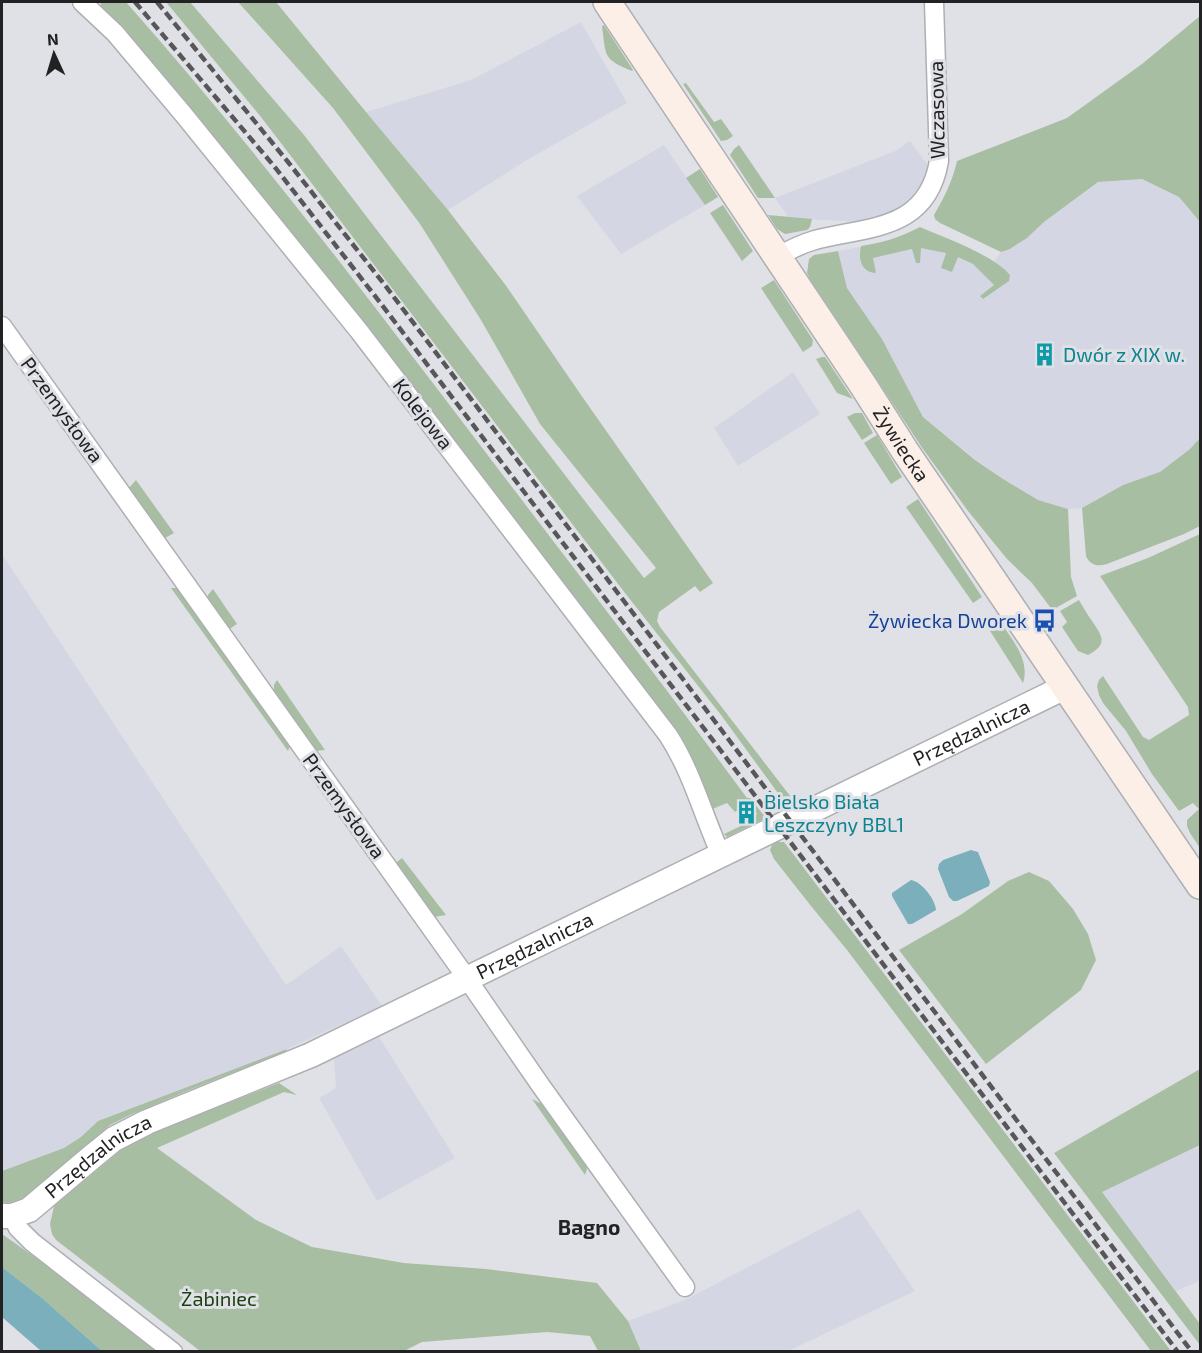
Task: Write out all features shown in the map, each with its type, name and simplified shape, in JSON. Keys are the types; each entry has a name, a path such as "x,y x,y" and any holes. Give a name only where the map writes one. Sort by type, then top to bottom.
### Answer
{"main road":[{"name":"Żywiecka","path":"607,2 905,451 1200,885"}],"street":[{"name":"Kolejowa","path":"82,2 115,33 358,331 668,735 687,768 721,855"},
{"name":"Wczasowa","path":"777,257 815,240 883,226 913,210 926,194 938,172 939,161 934,2"},
{"name":"Przemysłowa","path":"2,326 685,1287"},
{"name":"Przędzalnicza","path":"7,1216 29,1210 114,1139 130,1130 303,1059 1065,687"},
{"path":"7,1216 32,1242 173,1352"}],"shaded area":[{"path":"581,22 627,103 527,160 448,210 366,112 471,80"},
{"path":"910,141 929,167 919,188 906,202 894,210 858,222 789,218 775,198 895,151"},
{"path":"664,145 705,205 621,254 577,196"},
{"path":"1142,179 1179,197 1200,222 1200,438 1160,473 1123,485 1082,508 1068,509 1038,500 1003,479 923,417 882,339 847,288 838,251 886,242 920,227 969,248 994,262 1001,252 1027,238 1044,222 1098,182"},
{"path":"793,372 820,414 738,466 714,428"},
{"path":"2,554 286,985 341,946 382,1006 287,1049 98,1121 81,1137 64,1148 2,1171"},
{"path":"379,1037 455,1158 377,1201 319,1098 336,1088 334,1059"},
{"path":"1200,1145 1200,1281 1176,1291 1101,1192"},
{"path":"859,1209 915,1291 788,1351 641,1351 628,1321 685,1300"}],"green space":[{"path":"101,2 126,2 223,116 363,291 747,798 750,798 766,818 727,837 724,834 745,824 757,814 749,803 735,812 727,803 710,810 693,766 99,10"},
{"path":"166,2 190,2 304,135 644,578 656,568 540,424 481,320 420,224 333,108 238,2 276,2 448,210 507,287 713,583 700,592 695,586 659,612 657,621 794,804 788,807 721,715 261,117"},
{"path":"1200,16 1200,222 1179,197 1142,179 1098,182 1044,222 1027,238 1001,252 935,219 934,215 948,189 957,161 1067,118 1142,64"},
{"path":"604,25 632,71 615,63 607,55 602,26"},
{"path":"686,83 714,122 721,119 733,136 721,141 683,84"},
{"path":"739,145 775,198 758,198 730,155"},
{"path":"700,169 718,197 705,205 686,178"},
{"path":"723,205 753,251 742,261 710,213"},
{"path":"768,215 812,219 807,230 785,234 777,229"},
{"path":"920,227 968,247 992,260 1010,275 1009,281 983,299 980,296 994,285 973,264 958,257 952,272 941,268 946,253 921,248 920,263 916,263 912,249 873,258 876,273 864,268 860,260 861,246 891,239"},
{"path":"838,251 847,288 882,339 923,417 975,460 1003,479 1038,500 1068,509 1071,577 1077,596 1054,609 1050,607 1032,583 1007,559 968,511 923,449 807,273 809,259 814,255"},
{"path":"774,280 813,340 812,346 803,352 761,288"},
{"path":"825,357 853,399 837,393 816,359"},
{"path":"855,413 862,413 873,433 862,440 847,417"},
{"path":"877,435 902,477 891,484 864,443"},
{"path":"1200,438 1200,526 1107,564 1092,563 1086,556 1082,508 1123,485 1160,472 1190,449"},
{"path":"136,480 174,533 165,538 128,489"},
{"path":"918,499 982,597 973,603 906,507"},
{"path":"1200,534 1200,848 1187,826 1187,820 1199,809 1193,803 1179,811 1152,774 1126,731 1103,703 1097,686 1103,676 1143,737 1149,740 1189,715 1188,707 1100,576 1148,558"},
{"path":"171,588 177,588 290,746 288,751"},
{"path":"213,589 237,624 231,628 227,628 207,602 208,595"},
{"path":"1079,600 1099,631 1102,640 1099,647 1088,655 1078,651 1062,627 1067,622 1060,611"},
{"path":"996,616 1021,656 1025,674 1023,683 985,623"},
{"path":"277,680 325,750 316,751 274,691"},
{"path":"777,842 784,842 1171,1351 1151,1351 847,950 774,859 770,850"},
{"path":"402,858 446,915 434,917 427,912 397,869 397,862"},
{"path":"1029,872 1049,881 1073,909 1088,934 1096,960 1081,990 986,1064 899,950 962,914 1008,881"},
{"path":"287,1049 285,1052 184,1092 110,1125 33,1191 16,1202 2,1202 2,1171 64,1148 81,1137 98,1121"},
{"path":"1200,1069 1200,1145 1102,1192 1200,1324 1200,1345 1054,1153"},
{"name":"Żabiniec","path":"279,1083 297,1095 284,1092 157,1148 256,1220 312,1247 404,1263 486,1269 597,1283 628,1321 641,1351 598,1351 590,1336 547,1332 422,1342 404,1351 200,1351 56,1240 50,1224 54,1206 121,1150 152,1133"},
{"path":"532,1099 546,1106 584,1158 587,1169 585,1175"},
{"path":"2,1234 87,1294 160,1351 102,1351 42,1298 2,1267"}],"water":[{"path":"971,850 978,852 990,882 989,886 953,901 949,897 938,869 939,864 943,860"},
{"path":"911,880 927,892 936,910 908,924 892,893"},
{"path":"2,1267 42,1298 102,1351 41,1351 2,1317"}],"railway":[{"path":"135,2 274,166 382,305 1178,1352"},
{"path":"157,2 384,284 1192,1352"}],"place":[{"name":"Dwór z XIX w.","path":"1045,355"},
{"name":"Żywiecka Dworek","path":"1045,621"},
{"name":"Bielsko Biała Leszczyny BBL1","path":"746,813"}],"district":[{"name":"Bagno","path":"589,1228"}]}
